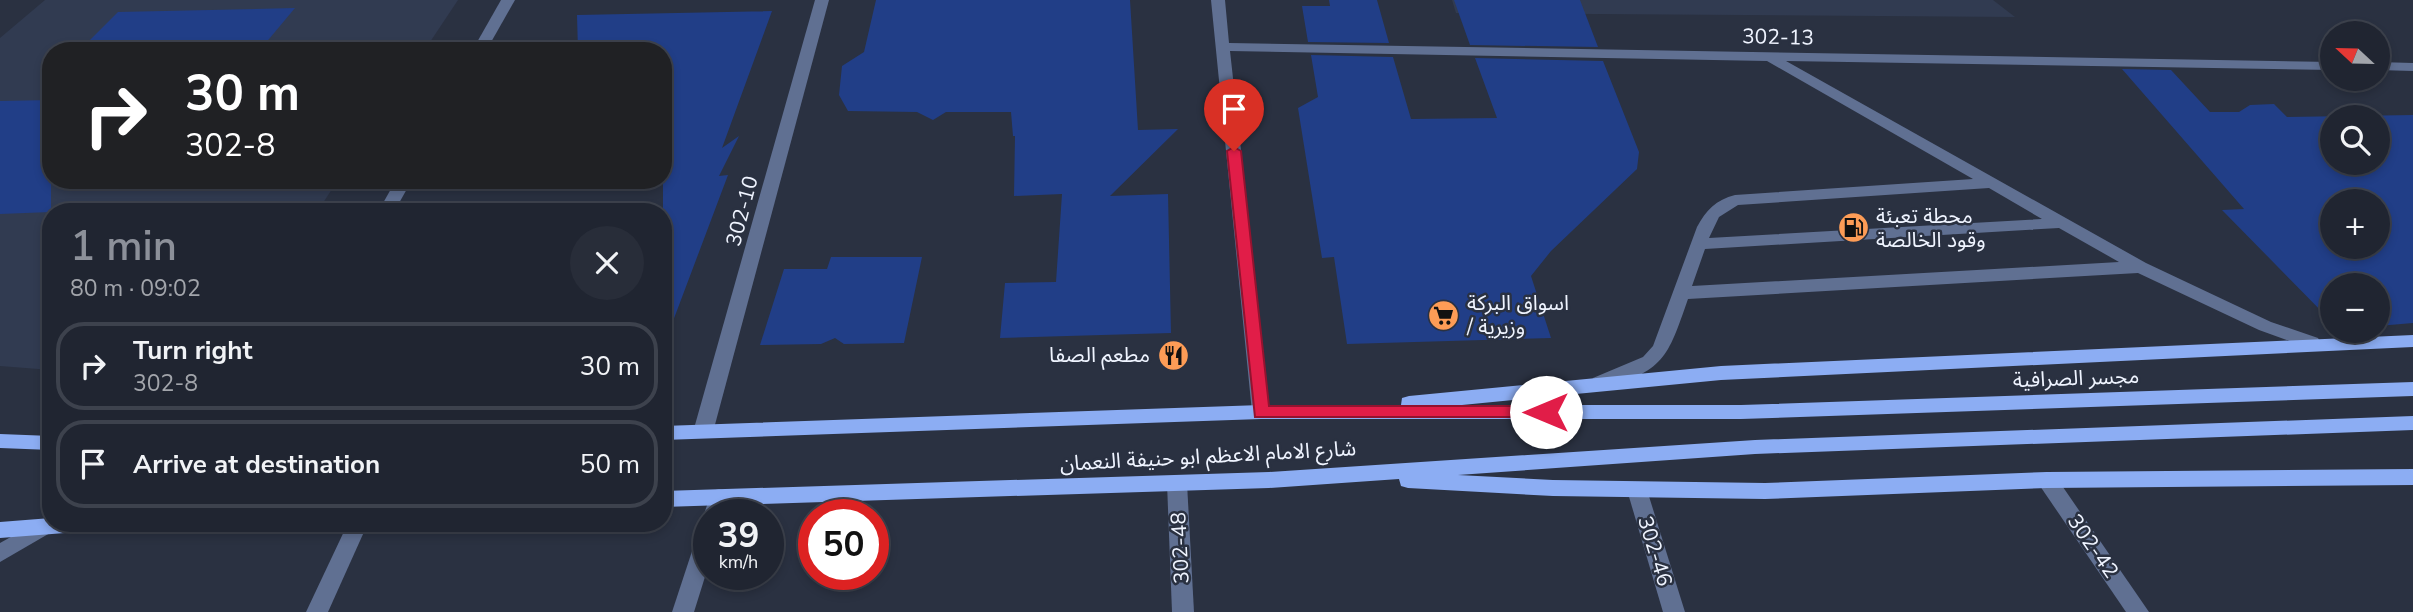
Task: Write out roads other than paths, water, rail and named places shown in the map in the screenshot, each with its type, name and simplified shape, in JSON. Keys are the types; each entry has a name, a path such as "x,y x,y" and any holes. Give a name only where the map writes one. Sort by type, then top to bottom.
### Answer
{"main road":[{"path":"1322,412 1721,373 2312,343 2413,341"},
{"name":"مجسر الصرافية","path":"1741,412 2413,389"},
{"name":"شارع الامام الاعظم ابو حنيفة النعمان","path":"672,433 1261,412 1741,412"},
{"name":"شارع الامام الاعظم ابو حنيفة النعمان","path":"784,503 1335,475 1755,447 2413,424"},
{"path":"0,442 42,443"},
{"path":"1335,475 1553,488 1765,491 2047,480 2413,477"},
{"name":"شارع الامام الاعظم ابو حنيفة النعمان","path":"672,500 693,503"},
{"path":"0,530 42,527"}],"street":[{"path":"484,42 508,0"},
{"name":"302-10","path":"703,432 822,0"},
{"path":"1218,0 1261,412"},
{"name":"302-13","path":"1223,47 2320,66"},
{"path":"1771,58 2140,267 2265,326 2312,343"},
{"path":"2390,66 2413,67"},
{"path":"1600,383 1656,356 1711,214 1722,205 1735,200 1992,183"},
{"path":"1699,244 2062,223"},
{"path":"1681,293 2140,267"},
{"name":"302-42","path":"2047,480 2138,612"},
{"name":"302-48","path":"1177,483 1183,612"},
{"name":"302-46","path":"1637,490 1674,612"},
{"path":"0,553 42,528"},
{"path":"317,612 354,532"},
{"path":"683,612 693,580"}],"place":[{"name":"محطة تعبئة وقود الخالصة","path":"1853,228"},
{"name":"اسواق البركة / وزيرية","path":"1444,315"},
{"name":"مطعم الصفا","path":"1173,355"}]}
